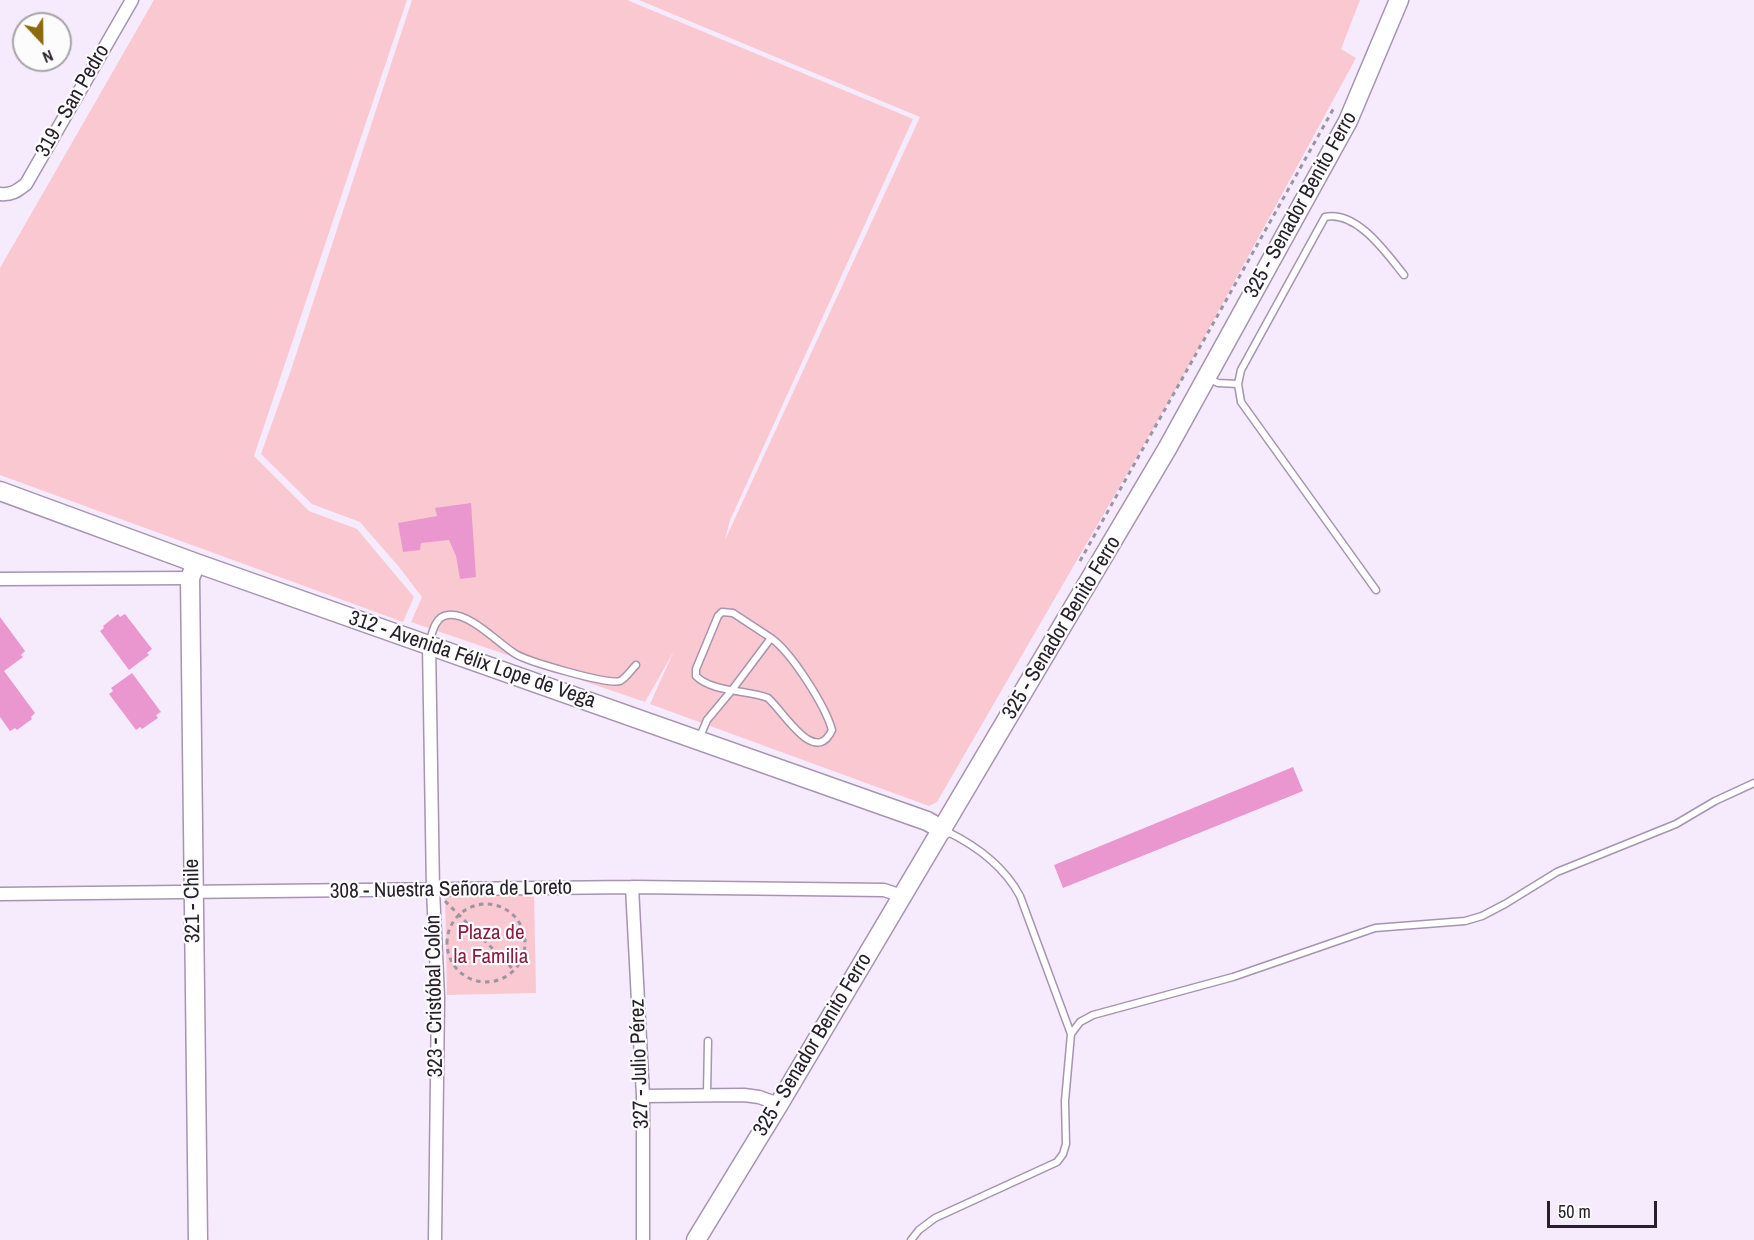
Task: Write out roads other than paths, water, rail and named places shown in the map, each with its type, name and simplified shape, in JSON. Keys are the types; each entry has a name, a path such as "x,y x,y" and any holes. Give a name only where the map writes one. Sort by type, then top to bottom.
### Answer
{"street":[{"name":"319 - San Pedro","path":"4,194 17,191 26,184 132,0"},
{"name":"325 - Senador Benito Ferro","path":"696,1240 943,830 1167,449 1348,121 1399,0"},
{"name":"312 - Avenida Félix Lope de Vega","path":"0,491 193,571 429,644 927,821 943,830"},
{"path":"0,579 193,571"},
{"name":"321 - Chile","path":"193,571 193,892 198,1240"},
{"name":"323 - Cristóbal Colón","path":"429,644 433,890 438,997 435,1240"},
{"name":"308 - Nuestra Señora de Loreto","path":"0,894 632,887 884,890 902,896"},
{"name":"327 - Julio Pérez","path":"632,887 643,1096 643,1240"},
{"path":"643,1096 744,1095 779,1104"}],"lane":[{"path":"1376,590 1241,402 1238,384 1241,370 1325,217 1338,217 1367,232 1404,275"},
{"path":"1207,378 1218,383 1238,384"},
{"path":"722,612 733,613 771,638 789,654 826,715 832,730 822,743 812,743 804,738 768,698 760,694 732,690 700,680 696,676 696,669 718,616 722,612"},
{"path":"429,644 439,618 448,615 470,620 525,660 611,682 625,677 636,665"},
{"path":"699,740 707,720 771,638"},
{"path":"1071,1034 1080,1022 1093,1015 1233,977 1375,928 1464,921 1482,916 1557,872 1676,824 1715,801 1754,783"},
{"path":"911,1240 919,1230 935,1218 1057,1162 1066,1144 1065,1101 1071,1034 1020,896 1011,879 1000,867 973,847 943,830"},
{"path":"707,1094 708,1041"}],"park label":[{"name":"Plaza de la Familia","path":"491,945"}]}
